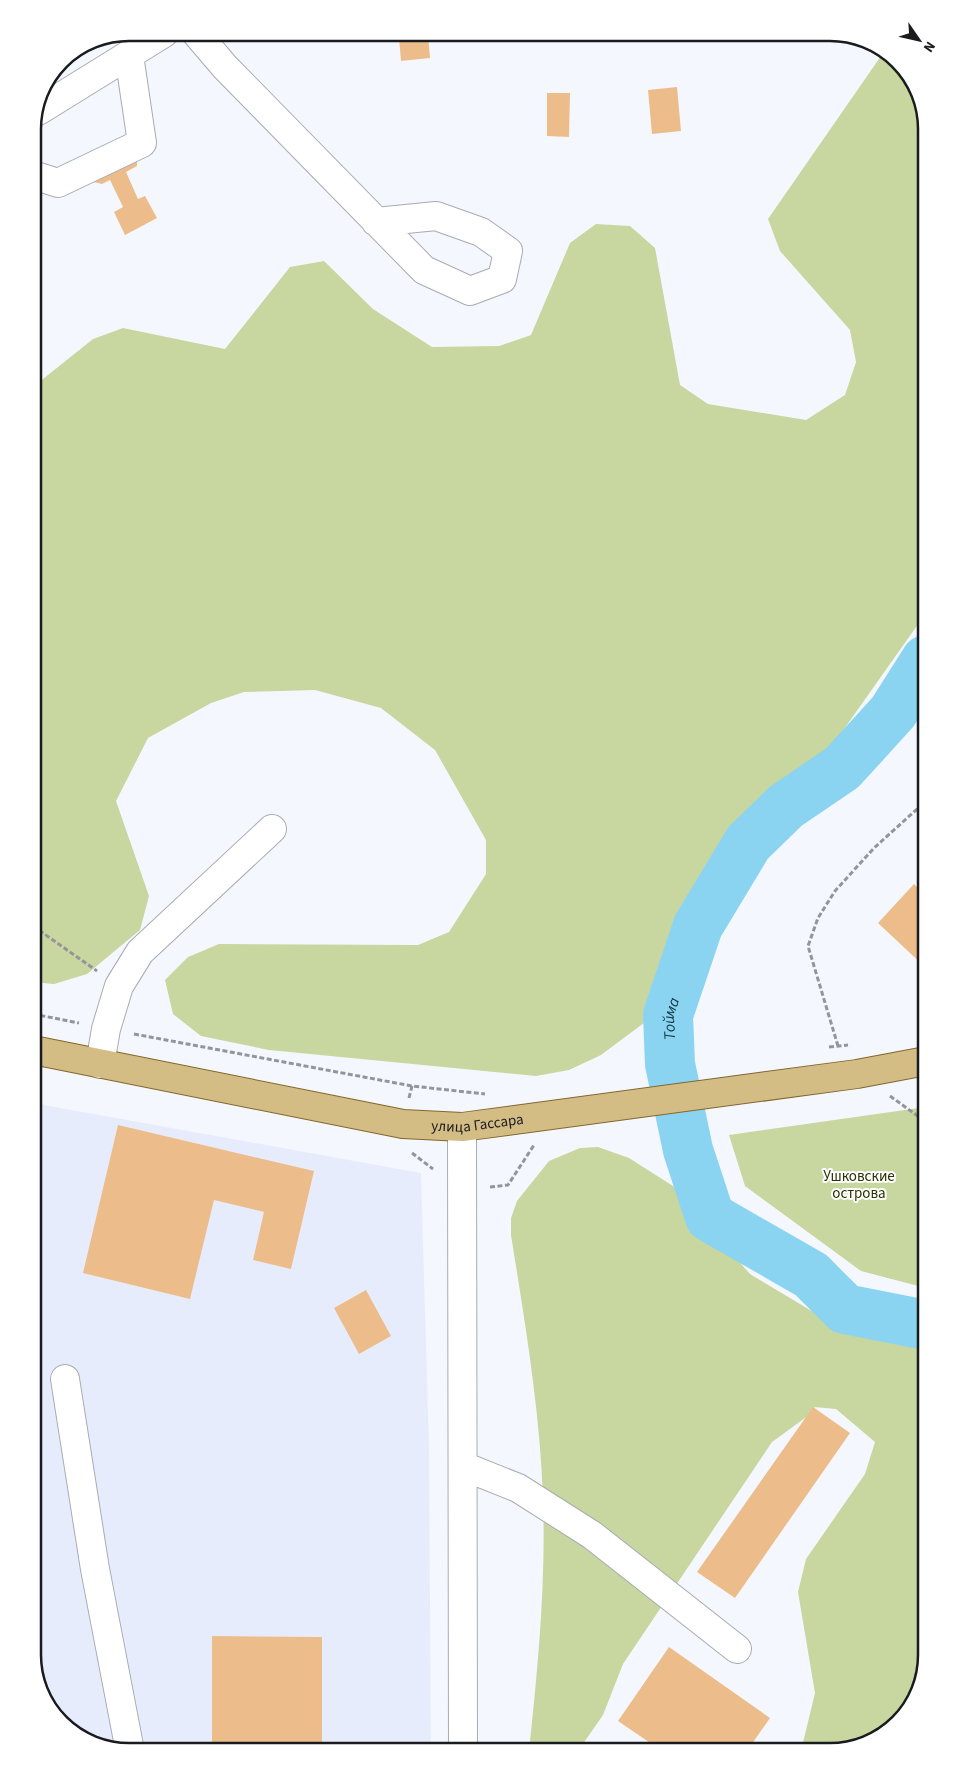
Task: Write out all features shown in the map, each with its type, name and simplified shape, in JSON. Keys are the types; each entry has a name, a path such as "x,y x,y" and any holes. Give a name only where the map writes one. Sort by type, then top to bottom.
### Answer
{"main road":[{"name":"улица Гассара","path":"41,1052 403,1124 462,1127 581,1113 857,1074 918,1063"}],"street":[{"path":"44,107 150,41"},
{"path":"203,41 224,67 376,222"},
{"path":"41,178 58,183 142,143 129,55"},
{"path":"100,1064 106,1029 119,986 140,952 272,829"},
{"path":"462,1127 463,1743"},
{"path":"65,1379 95,1569 128,1743"},
{"path":"462,1466 518,1488 592,1535 737,1650"}],"path":[{"path":"838,1046 808,946 818,918 835,891 874,848 918,808"},
{"path":"41,932 119,986"},
{"path":"41,1016 412,1086 487,1095"}],"shaded area":[{"path":"41,1104 421,1173 429,1449 431,1743 123,1743 90,1734 76,1725 53,1699 44,1678 41,1661"}],"green space":[{"path":"880,57 892,67 906,85 913,101 918,123 918,624 825,756 744,820 703,881 656,1014 601,1055 569,1070 536,1076 269,1050 201,1036 173,1014 165,980 188,957 219,944 418,945 449,932 486,874 486,840 435,750 381,708 315,690 244,692 211,703 148,738 116,801 149,896 140,930 87,974 54,984 41,983 41,381 93,339 123,328 225,349 290,267 324,261 373,309 432,347 499,346 531,335 570,243 596,224 630,226 655,248 680,385 708,404 806,420 845,395 856,362 850,330 780,251 768,219"},
{"name":"Ушковские острова","path":"918,1108 918,1286 861,1271 745,1186 729,1135"},
{"path":"598,1147 629,1158 673,1186 750,1274 835,1325 918,1347 917,1667 909,1694 903,1704 883,1725 864,1736 836,1743 803,1743 815,1693 798,1592 806,1559 865,1474 875,1442 836,1409 814,1407 816,1410 772,1442 623,1664 603,1715 584,1743 530,1743 542,1593 543,1498 539,1432 511,1235 511,1218 517,1201 549,1161 580,1148"}],"building":[{"path":"399,41 429,41 430,58 401,61"},
{"path":"677,87 681,131 652,134 648,90"},
{"path":"547,93 570,93 569,137 547,136"},
{"path":"137,157 137,166 126,172 138,199 145,196 157,218 125,235 114,212 123,207 110,180 102,184 94,182 90,175"},
{"path":"914,884 918,888 918,960 878,923"},
{"path":"118,1125 314,1171 291,1269 253,1260 264,1212 214,1200 190,1299 83,1273"},
{"path":"366,1290 391,1336 359,1354 334,1308"},
{"path":"813,1407 850,1433 735,1598 697,1572"},
{"path":"212,1636 322,1637 322,1743 212,1743"},
{"path":"669,1647 770,1718 753,1743 650,1743 618,1721"}],"waterway":[{"name":"Тойма","path":"918,673 893,712 842,768 786,806 748,843 698,926 668,1015 670,1064 688,1150 710,1217 811,1275 845,1309 918,1323"}]}
